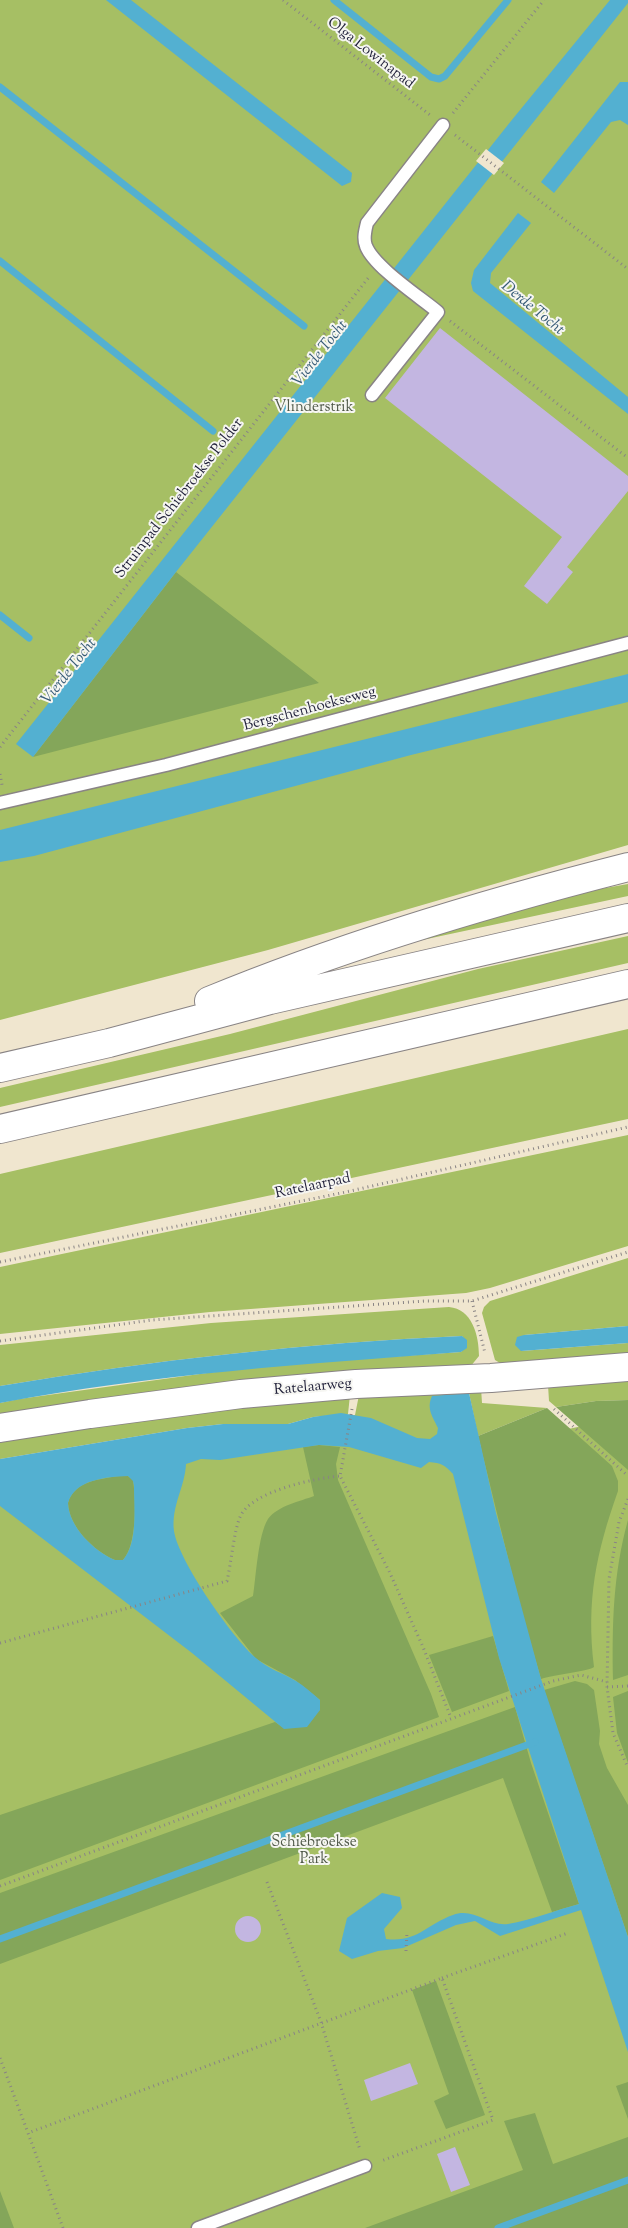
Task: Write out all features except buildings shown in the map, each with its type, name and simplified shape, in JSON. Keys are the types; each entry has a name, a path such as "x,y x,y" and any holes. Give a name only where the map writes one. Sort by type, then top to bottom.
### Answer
{"main road":[{"path":"109,1043 280,972 336,953 412,928 628,867"},
{"path":"0,1068 109,1043 270,1000 628,918"},
{"path":"0,1129 628,984"},
{"name":"Ratelaarweg","path":"0,1428 241,1394 356,1384 491,1378 628,1367"}],"lane":[{"path":"372,396 438,312 380,265 365,245 364,234 367,223 443,125"},
{"name":"Bergschenhoekseweg","path":"0,803 166,765 628,643"},
{"path":"198,2228 364,2166"}],"path":[{"name":"Olga Lowinapad","path":"283,0 443,125"},
{"path":"443,125 544,0"},
{"path":"472,148 628,269"},
{"name":"Struinpad Schiebroekse Polder","path":"0,747 380,265"},
{"path":"438,312 628,458"},
{"name":"Ratelaarpad","path":"0,1262 346,1192 628,1127"},
{"path":"0,1340 152,1320 425,1301 472,1300 628,1252"},
{"path":"472,1300 491,1378"},
{"path":"354,1403 340,1476 389,1571 423,1647 451,1718"},
{"path":"554,1409 628,1476"},
{"path":"0,1643 208,1588 227,1581 240,1517 248,1506 265,1496 318,1478 340,1476"},
{"path":"628,1500 619,1522 609,1579 607,1682 613,1733 628,1768"},
{"path":"0,1886 553,1681 581,1675 607,1682"},
{"path":"607,1687 628,1686"},
{"path":"267,1882 321,2022 364,2166 493,2120 442,1978"},
{"path":"406,1951 407,1932"},
{"path":"28,2133 321,2022 568,1933"},
{"path":"0,2058 63,2228"}],"green space":[{"name":"Vlinderstrik","path":"0,0 628,0 628,845 268,950 0,1020"},
{"path":"176,572 319,683 33,757"},
{"path":"628,884 628,896 366,952 521,903"},
{"path":"628,936 628,963 0,1107 0,1088 230,1034 478,969"},
{"path":"628,1029 628,1119 0,1253 0,1174"},
{"path":"628,1135 628,1246 490,1288 466,1293 210,1312 0,1334 0,1267"},
{"path":"628,1258 628,1326 524,1335 521,1351 628,1343 628,1357 505,1366 495,1360 482,1313 484,1307 490,1301"},
{"path":"449,1307 457,1309 469,1318 476,1332 479,1356 470,1367 0,1418 0,1403 19,1399 286,1364 461,1352 467,1344 462,1336 288,1348 115,1368 0,1386 0,1345 211,1323"},
{"path":"628,1378 628,1400 596,1401 556,1407 549,1401 548,1385"},
{"name":"Schiebroekse Park","path":"481,1388 482,1403 547,1408 478,1436 469,1393 463,1452 628,1416 628,2228 0,2228 0,1476 355,1415 359,1395"},
{"path":"350,1395 348,1414 313,1417 288,1424 223,1424 187,1428 0,1459 0,1439 107,1421"},
{"path":"628,1400 628,1470 556,1407 596,1401"},
{"path":"547,1408 612,1466 618,1481 618,1491 604,1535 592,1599 591,1620 594,1667 541,1679 519,1603 478,1436"},
{"path":"319,1445 340,1447 336,1464 338,1480 431,1694 439,1717 0,1880 0,1815 275,1722 284,1728 320,1710 320,1700 295,1680 256,1659 220,1613 253,1596 262,1535 272,1514 283,1507 314,1496 303,1447"},
{"path":"128,1476 133,1480 135,1499 134,1522 128,1553 123,1560 115,1560 99,1551 84,1537 73,1521 68,1503 76,1490 89,1482"},
{"path":"628,1520 628,1675 613,1680 614,1599 619,1560"},
{"path":"493,1636 509,1691 452,1712 429,1655"},
{"path":"575,1681 587,1684 594,1690 600,1731 599,1744 607,1768 628,1805 628,1937 544,1690"},
{"path":"628,1691 628,1763 617,1733 613,1697"},
{"path":"515,1707 531,1763 579,1904 552,1912 503,1778 0,1964 0,1893"},
{"path":"436,1981 485,2115 446,2129 434,2101 449,2094 412,1990"},
{"path":"628,2082 628,2119 616,2086"},
{"path":"535,2113 553,2164 628,2137 628,2228 365,2228 523,2170 504,2121"},
{"path":"0,2191 14,2228 0,2228"}],"water":[{"path":"106,0 131,0 352,173 351,182 342,186"},
{"path":"610,0 628,0 628,3 176,572 33,757 16,744 511,121"},
{"path":"620,82 628,82 628,125 620,120 611,122 554,193 541,182"},
{"path":"518,213 531,223 491,273 490,283 628,397 628,414 473,291 471,283 474,270"},
{"path":"628,674 628,702 411,755 34,856 0,862 0,830"},
{"path":"628,1326 628,1343 521,1351 515,1345 517,1337 524,1335"},
{"path":"462,1336 467,1340 467,1348 461,1352 172,1377 115,1384 0,1403 0,1386 115,1368 288,1348"},
{"path":"469,1393 496,1513 541,1679 628,1937 628,2052 581,1910 500,1936 475,1921 456,1925 403,1948 378,1951 352,1959 339,1951 347,1918 382,1893 400,1897 402,1908 384,1929 386,1939 414,1936 444,1919 461,1913 475,1915 494,1923 508,1924 579,1904 499,1658 453,1474 448,1468 429,1462 421,1468 349,1447 319,1445 220,1460 201,1459 186,1464 174,1513 174,1531 185,1560 221,1617 246,1648 265,1665 299,1683 320,1700 320,1710 307,1727 284,1729 192,1653 0,1506 0,1459 187,1428 223,1424 288,1424 313,1417 341,1413 371,1418 417,1438 430,1439 437,1434 438,1428 430,1409 432,1396","holes":["128,1476 133,1481 134,1515 131,1544 123,1560 115,1560 99,1551 84,1537 73,1521 68,1503 77,1489 93,1481"]}],"pier":[{"path":"486,149 504,163 494,175 476,161"}],"waterway":[{"path":"334,0 431,77 439,79 445,76 508,0"},
{"path":"0,87 304,326"},
{"path":"0,261 213,431"},
{"path":"0,615 29,638"},
{"path":"0,1939 535,1742"},
{"path":"498,2228 628,2180"}],"water label":[{"name":"Derde Tocht","path":"532,309"},
{"name":"Vierde Tocht","path":"321,354"},
{"name":"Vierde Tocht","path":"70,672"}]}
